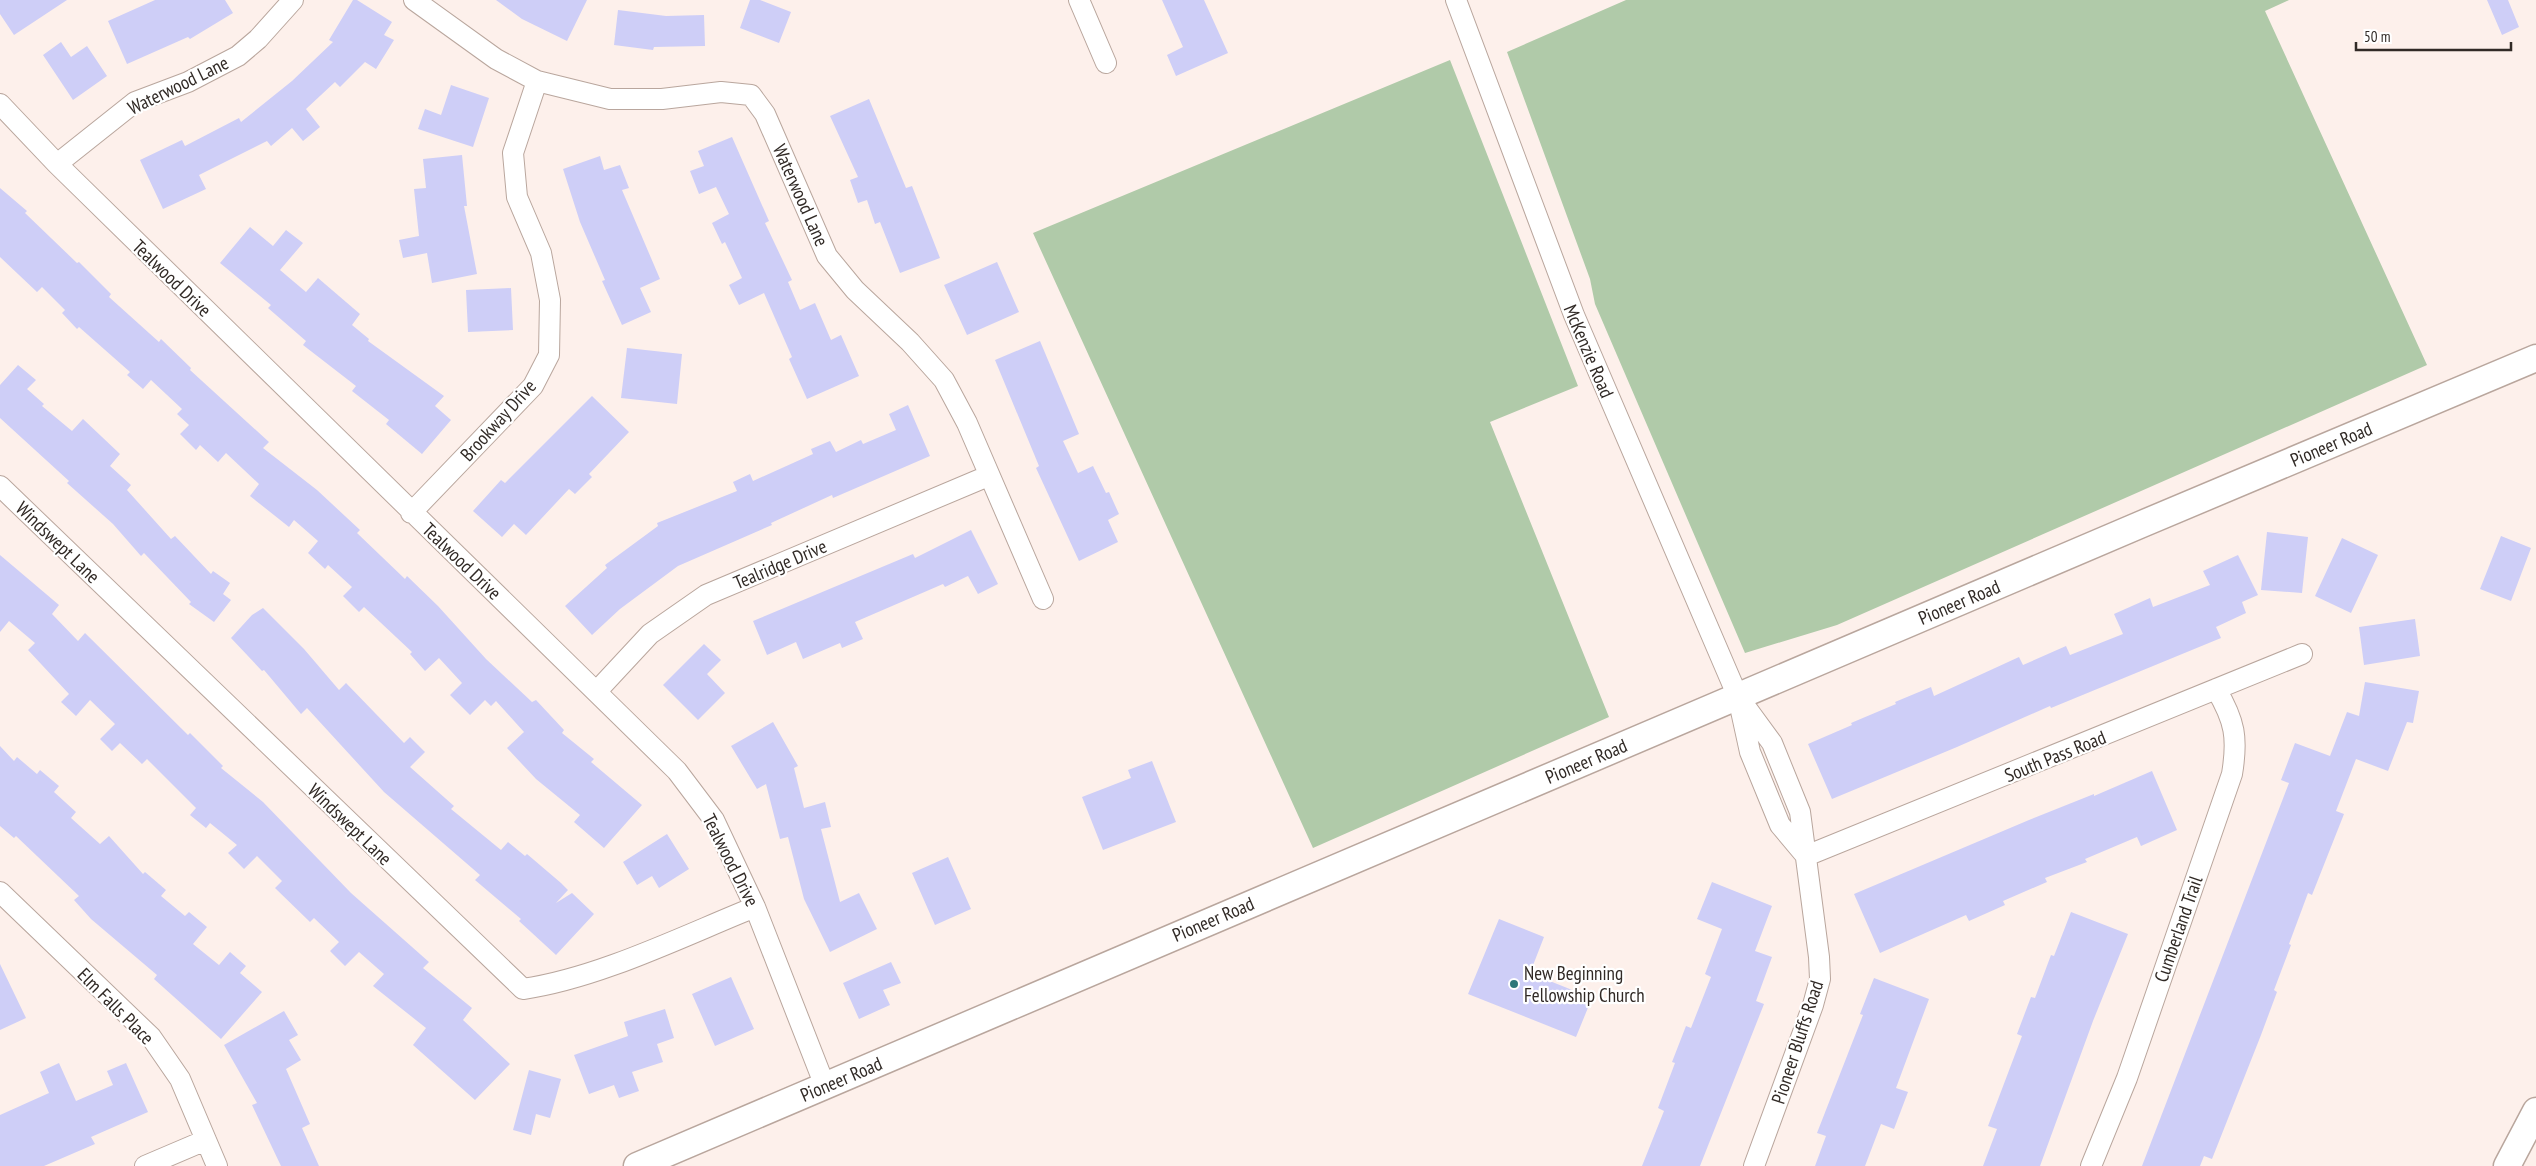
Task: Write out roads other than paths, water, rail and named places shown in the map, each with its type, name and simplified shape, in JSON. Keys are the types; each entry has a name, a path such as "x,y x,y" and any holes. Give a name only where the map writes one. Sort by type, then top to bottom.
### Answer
{"main road":[{"name":"Pioneer Road","path":"637,1166 2536,358"},
{"path":"2507,1166 2536,1111"}],"street":[{"name":"Waterwood Lane","path":"57,164 135,102 188,82 238,56 258,39 293,0"},
{"name":"Waterwood Lane","path":"414,0 496,59 537,81 610,99 662,99 721,92 751,95 765,114 827,256 855,290 910,342 944,380 967,423 988,476 1043,599"},
{"path":"1079,0 1106,62"},
{"name":"McKenzie Road","path":"1456,0 1574,315 1738,697"},
{"name":"Brookway Drive","path":"411,513 533,386 549,356 550,300 541,253 517,197 513,153 537,81"},
{"name":"Tealwood Drive","path":"0,104 57,164 411,513 597,691 677,771 714,820 755,907 824,1086"},
{"name":"Tealridge Drive","path":"597,691 650,634 706,595 988,476"},
{"name":"Windswept Lane","path":"0,486 522,989 553,985 631,957 755,907"},
{"name":"South Pass Road","path":"1806,856 2302,654"},
{"name":"Cumberland Trail","path":"2091,1166 2126,1078 2232,774 2236,751 2235,728 2216,689"},
{"name":"Pioneer Bluffs Road","path":"1738,697 1772,743 1800,812 1819,957 1820,979 1813,1005 1754,1166"},
{"name":"Elm Falls Place","path":"0,892 151,1037 180,1079 217,1166"},
{"path":"145,1166 206,1140"}],"place":[{"name":"New Beginning Fellowship Church","path":"1514,984"}]}
